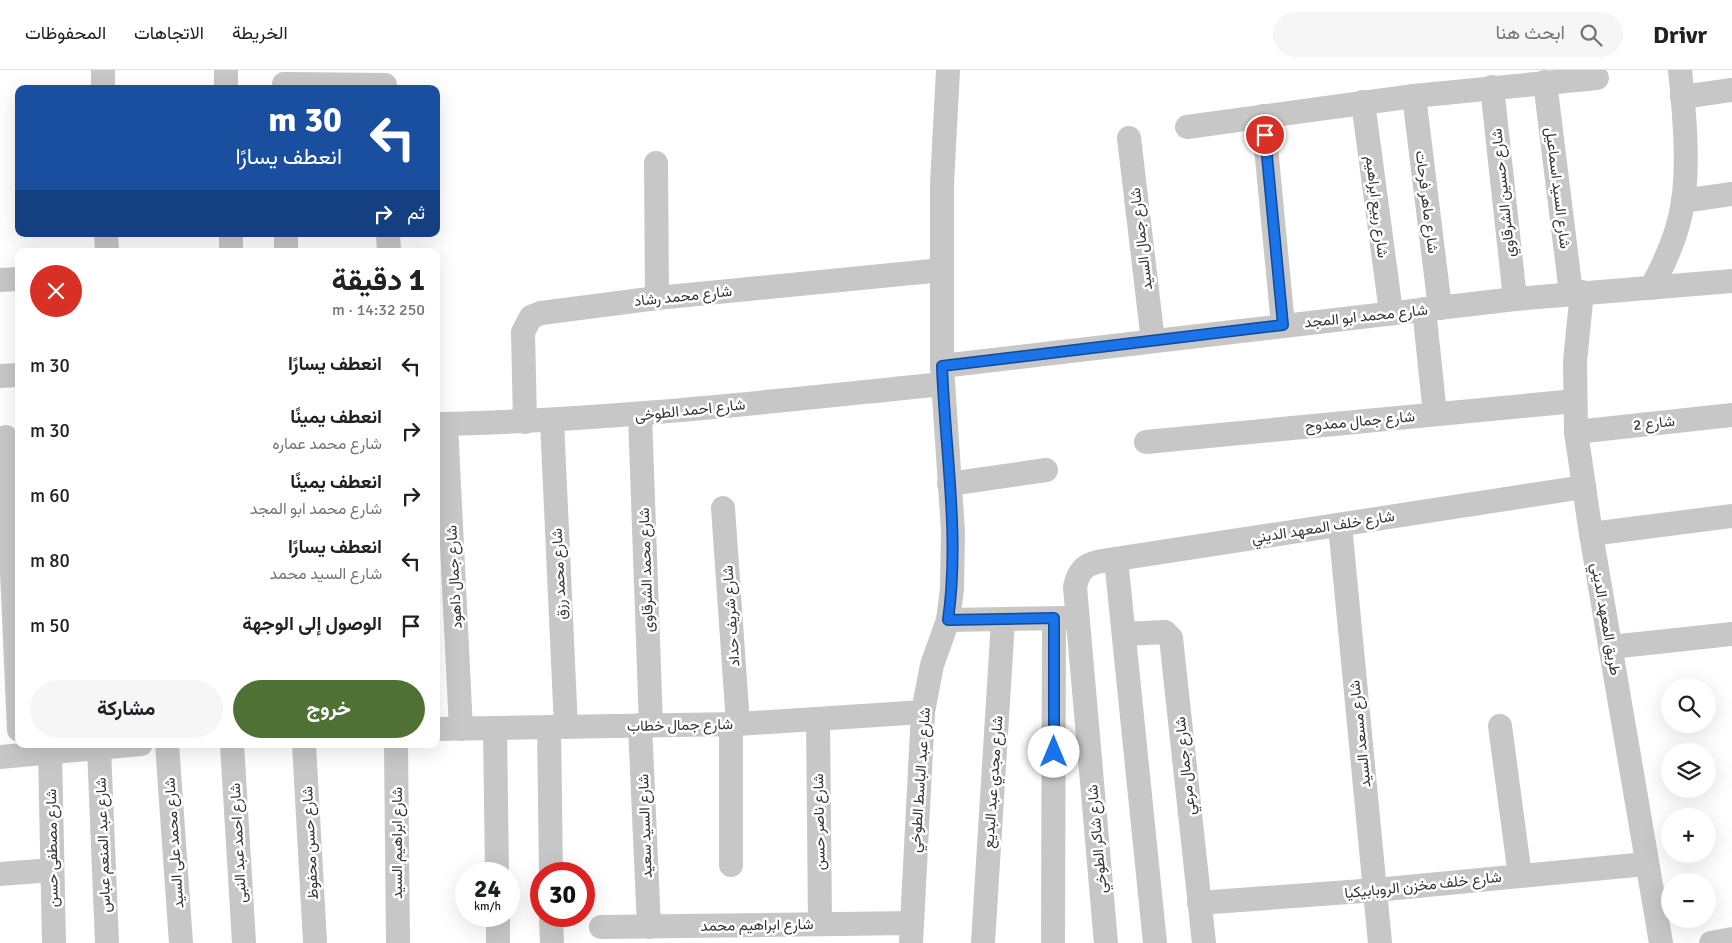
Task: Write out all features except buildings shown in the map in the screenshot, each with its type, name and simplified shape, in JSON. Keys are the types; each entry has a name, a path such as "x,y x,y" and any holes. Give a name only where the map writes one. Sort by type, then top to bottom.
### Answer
{"street":[{"path":"102,70 103,85"},
{"path":"226,70 226,85"},
{"name":"شارع عبد الباسط الطوخي","path":"912,933 922,712 932,665 948,620 953,562 942,375 942,184 948,70"},
{"path":"1651,288 1671,246 1683,201 1680,70"},
{"path":"1187,127 1363,102 1492,87 1597,78"},
{"path":"284,81 385,81"},
{"name":"شارع السيد اسماعيل","path":"1545,82 1576,293"},
{"name":"شارع حسين الشرقاوي","path":"1492,87 1515,299"},
{"path":"1682,97 1732,90"},
{"name":"شارع ماهر فرحات","path":"1414,96 1432,308 1435,414"},
{"name":"شارع ربيع ابراهيم","path":"1363,102 1391,312"},
{"path":"1263,116 1283,325"},
{"name":"شارع جمال السيد","path":"1130,138 1153,341"},
{"path":"656,164 657,298"},
{"path":"1683,201 1732,194"},
{"name":"شارع محمد رشاد","path":"525,422 523,332 531,317 541,313 657,298 942,270"},
{"path":"0,280 15,279"},
{"name":"شارع محمد ابو المجد","path":"942,375 1153,341 1391,312 1576,293 1732,281"},
{"name":"طريق المعهد الديني","path":"1576,293 1576,432 1591,534 1661,943"},
{"path":"0,376 15,375"},
{"name":"شارع احمد الطوخى","path":"441,424 552,421 640,415 942,375"},
{"name":"شارع جمال ممدوح","path":"1146,442 1575,400"},
{"name":"شارع محمد الشرقاوى","path":"640,415 646,725"},
{"name":"شارع 2","path":"1576,432 1732,415"},
{"name":"شارع محمد رزق","path":"551,862 557,727 552,421"},
{"name":"شارع جمال ذاهود","path":"441,424 462,729"},
{"path":"8,437 5,527 15,672"},
{"path":"949,484 1046,470"},
{"name":"شارع خلف المعهد الديني","path":"1075,587 1077,575 1086,566 1116,559 1584,487"},
{"name":"شارع شريف حداد","path":"723,508 734,724 731,865"},
{"path":"1591,534 1732,516"},
{"name":"شارع مسعد السيد","path":"1340,525 1380,943"},
{"path":"1116,559 1155,943"},
{"name":"شارع شاكر الطوخي","path":"1075,587 1066,618 1106,943"},
{"path":"948,620 1003,621 1066,618 1053,943"},
{"name":"شارع مجدي عبد البديع","path":"983,943 1003,621"},
{"name":"شارع جمال مرعي","path":"1125,634 1164,632 1171,638 1204,943"},
{"path":"1611,647 1732,634"},
{"name":"شارع جمال خطاب","path":"440,729 734,724 922,712"},
{"name":"شارع ناصر حسن","path":"818,719 834,930"},
{"name":"شارع السيد سعيد","path":"646,725 649,927"},
{"path":"1500,726 1520,876"},
{"path":"495,729 497,862"},
{"path":"13,752 50,752 86,748"},
{"name":"شارع عبد المنعم عباس","path":"95,748 107,943"},
{"name":"شارع محمد على السيد","path":"167,748 181,943"},
{"name":"شارع احمد عبد النبى","path":"232,748 244,943"},
{"name":"شارع حسن محفوظ","path":"304,748 315,942"},
{"name":"شارع ابراهيم السيد","path":"396,748 398,943"},
{"name":"شارع مصطفى حسن","path":"50,752 54,943"},
{"name":"شارع خلف مخزن الروبابيكيا","path":"1199,903 1376,890 1646,864"},
{"path":"0,874 52,870"},
{"path":"498,927 498,943"},
{"path":"551,927 552,943"},
{"name":"شارع ابراهيم محمد","path":"601,928 649,927 699,935 834,930 912,933"},
{"path":"1711,943 1732,939"}],"route":[{"path":"1054,752 1054,618 1003,621 948,620 952,590 953,531 945,434 942,366 1283,325 1265,135"}]}
